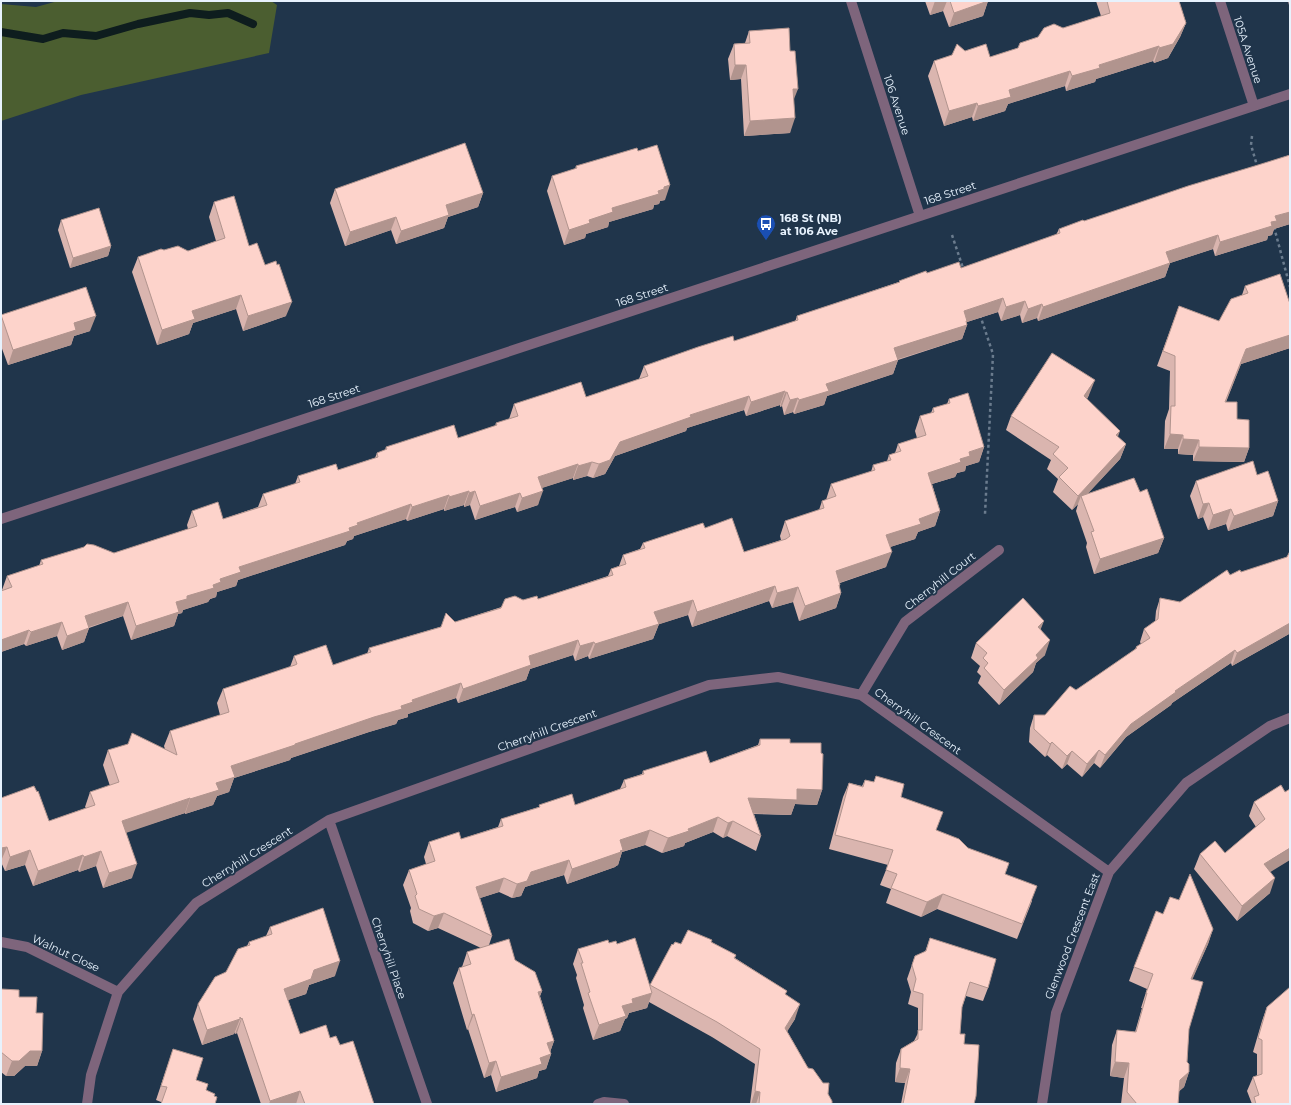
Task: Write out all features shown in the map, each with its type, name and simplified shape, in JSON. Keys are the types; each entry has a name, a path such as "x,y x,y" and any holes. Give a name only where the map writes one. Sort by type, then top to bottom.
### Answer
{"street":[{"name":"106 Avenue","path":"852,1 920,216"},
{"name":"105A Avenue","path":"1220,1 1254,106"},
{"name":"168 Street","path":"1,519 1290,94"},
{"name":"Cherryhill Court","path":"861,695 905,622 999,550"},
{"name":"Cherryhill Crescent","path":"87,1104 91,1076 118,992 196,903 329,820 708,685 778,677 861,695 1109,872"},
{"name":"Glenwood Crescent East","path":"1042,1104 1056,1013 1109,872 1186,784 1270,726 1290,718"},
{"name":"Cherryhill Place","path":"329,820 427,1104"},
{"name":"Walnut Close","path":"1,942 27,947 118,992"},
{"path":"598,1104 604,1102 624,1104"}],"path":[{"path":"1252,136 1251,145 1260,176"},
{"path":"1272,221 1290,287"},
{"path":"952,235 965,272"},
{"path":"978,309 993,354 985,514"}],"green space":[{"path":"58,1 271,1 277,5 269,53 81,95 1,121 1,4 36,7"}],"building":[{"path":"950,1 988,1 954,13"},
{"path":"1107,1 1179,1 1186,23 1173,44 1159,48 1159,46 1099,65 1100,68 1072,76 1070,71 1009,90 1011,97 978,106 977,103 949,111 934,61 952,55 957,44 965,51 986,44 990,57 1018,48 1020,43 1038,37 1044,28 1054,24 1063,28 1110,13"},
{"path":"789,28 790,51 795,51 798,89 793,89 795,118 750,121 746,65 735,65 734,44 750,43 749,31"},
{"path":"465,143 483,193 446,205 449,215 401,231 396,217 350,232 335,189"},
{"path":"657,145 670,185 658,191 659,194 612,208 613,212 589,220 590,223 569,230 552,176 577,168 576,166 637,148 638,151"},
{"path":"1290,155 1290,212 1275,216 1277,221 1271,222 1272,226 1220,242 1218,235 1166,252 1170,263 1043,307 1042,304 1028,309 1025,301 1006,307 1003,298 964,311 967,325 894,348 898,360 826,384 829,391 799,400 798,398 790,400 787,392 785,393 785,391 751,402 749,396 690,415 691,417 620,442 610,460 599,464 592,462 578,466 578,464 538,477 543,491 522,498 520,493 480,506 475,491 469,493 469,491 449,497 449,495 412,507 411,504 357,523 358,525 349,528 350,531 239,567 241,572 220,579 221,582 213,585 214,588 187,596 187,599 176,602 179,612 136,626 128,602 85,616 89,628 67,636 62,622 31,632 29,630 1,640 1,591 12,587 7,576 43,564 41,560 84,547 87,544 94,545 114,553 197,526 192,511 218,502 223,519 267,505 263,494 300,482 298,476 336,464 338,470 378,457 377,453 387,449 386,447 454,425 458,438 497,425 496,423 518,416 514,404 581,382 586,397 648,376 644,366 698,347 733,336 734,341 798,320 797,316 900,282 899,281 926,271 927,273 959,262 961,268 1060,233 1059,229 1083,220 1084,221 1188,186"},
{"path":"234,196 249,246 257,243 265,265 276,261 277,265 279,264 292,302 248,316 241,295 192,311 195,319 162,330 138,257 161,249 164,250 178,246 188,251 225,238 214,202"},
{"path":"99,208 111,246 73,258 61,220"},
{"path":"1280,274 1290,304 1290,335 1246,349 1225,402 1237,402 1237,419 1249,420 1249,448 1199,447 1199,440 1183,439 1183,435 1170,434 1171,406 1175,406 1175,356 1163,351 1179,306 1219,321 1231,299 1248,293 1245,286"},
{"path":"86,287 96,316 74,323 76,330 13,350 1,315"},
{"path":"1052,353 1095,380 1084,396 1120,431 1116,435 1126,444 1078,496 1059,477 1068,468 1053,454 1059,447 1011,416"},
{"path":"968,393 984,447 969,452 970,456 960,459 961,462 928,473 940,511 919,519 921,524 886,535 892,552 836,571 841,593 805,606 798,587 777,593 775,586 697,612 693,600 654,612 659,624 595,644 594,642 580,646 578,640 529,656 531,665 463,689 461,683 412,700 413,702 401,706 402,709 374,717 231,766 235,777 216,783 219,790 190,798 122,821 137,864 109,873 101,851 84,857 83,855 38,871 30,850 10,857 7,847 1,848 1,798 34,786 37,792 38,791 49,821 95,805 90,792 119,782 108,750 128,744 132,733 177,755 170,731 229,712 223,689 295,665 297,664 294,656 326,645 333,665 371,652 369,648 441,627 446,613 455,622 501,608 505,599 515,596 523,600 537,596 538,599 613,575 611,569 626,564 623,555 645,548 643,543 703,523 705,528 732,518 744,552 786,539 790,536 785,521 824,508 822,501 836,496 831,484 875,470 873,465 891,460 889,455 901,451 898,444 926,435 920,416 934,412 933,408 950,403 949,399"},
{"path":"1253,461 1257,475 1268,471 1278,501 1234,516 1231,509 1213,515 1209,503 1203,504 1196,481"},
{"path":"1134,478 1140,492 1147,489 1164,538 1100,559 1091,532 1094,531 1081,496"},
{"path":"1290,551 1290,623 1237,653 1235,650 1175,691 1176,692 1131,724 1105,755 1099,750 1087,764 1072,751 1067,756 1052,742 1050,744 1034,729 1034,715 1045,715 1070,686 1076,690 1150,638 1144,629 1158,619 1160,598 1180,602 1227,570 1230,575 1240,570 1241,572 1287,557"},
{"path":"1023,598 1044,621 1038,627 1050,640 1036,655 1038,658 1004,690 984,668 988,663 983,658 987,653 976,643"},
{"path":"760,739 790,739 790,743 821,743 821,753 823,754 822,790 797,789 797,800 748,798 761,836 733,821 728,823 718,817 688,829 689,831 668,838 650,830 620,840 623,850 620,851 621,852 572,869 569,860 531,872 527,881 517,884 504,878 476,887 492,936 444,913 434,916 419,909 415,896 417,894 409,870 435,861 429,842 459,832 461,839 503,826 501,819 540,807 539,805 572,794 575,805 626,787 624,780 644,774 643,771 706,751 710,763 760,745"},
{"path":"876,776 904,784 901,797 943,812 936,830 959,839 968,848 1009,863 1005,874 1037,886 1022,924 943,894 927,902 891,888 897,874 886,870 893,850 835,835 849,783 863,787 865,780 874,782"},
{"path":"1281,785 1285,792 1290,789 1290,848 1264,864 1275,878 1242,906 1200,854 1215,841 1225,853 1265,819 1254,802"},
{"path":"1190,874 1213,929 1191,979 1203,982 1189,1029 1187,1062 1189,1064 1189,1072 1180,1080 1178,1104 1137,1104 1127,1092 1129,1063 1115,1062 1117,1030 1136,1032 1146,993 1153,974 1134,967 1156,911 1163,914 1170,897 1179,900"},
{"path":"323,908 340,961 314,970 311,979 284,989 300,1034 326,1025 330,1038 336,1036 340,1045 353,1041 374,1104 305,1104 300,1091 270,1101 242,1018 241,1019 240,1017 240,1019 207,1030 198,1004 215,977 226,972 238,949 250,945 249,942 272,934 270,927"},
{"path":"688,930 712,940 711,942 736,955 734,958 787,991 785,994 800,1004 785,1028 808,1068 813,1069 823,1083 829,1083 828,1094 832,1104 759,1104 760,1092 755,1091 760,1049 717,1022 650,985 672,944 673,945 675,942 681,944"},
{"path":"635,938 652,993 632,999 633,1003 622,1006 626,1016 599,1025 588,993 590,992 578,949 608,940 609,943 616,941 617,944"},
{"path":"930,938 996,959 988,988 970,982 962,1007 960,1034 965,1034 964,1044 979,1045 976,1096 974,1104 903,1104 910,1069 900,1068 901,1049 918,1039 918,1030 922,1030 923,994 913,991 916,979 912,965 915,956 926,951"},
{"path":"509,939 515,960 535,972 542,991 538,992 554,1041 547,1043 551,1054 540,1058 542,1064 501,1077 496,1061 489,1063 474,1014 472,1015 459,968 471,964 467,952"},
{"path":"1290,987 1290,1104 1256,1104 1254,1097 1259,1095 1253,1077 1262,1074 1262,1040 1258,1038 1267,1007"},
{"path":"1,989 19,990 19,997 37,997 36,1013 43,1013 42,1051 30,1051 19,1061 12,1061 1,1052"},
{"path":"173,1049 203,1058 196,1080 208,1084 206,1090 215,1094 214,1096 217,1097 215,1104 161,1104 167,1087 161,1086"}],"waterway":[{"path":"1,32 43,39 63,33 96,36 138,24 190,13 209,15 228,13 253,24"}],"place":[{"name":"168 St (NB) at 106 Ave","path":"766,241"}]}
